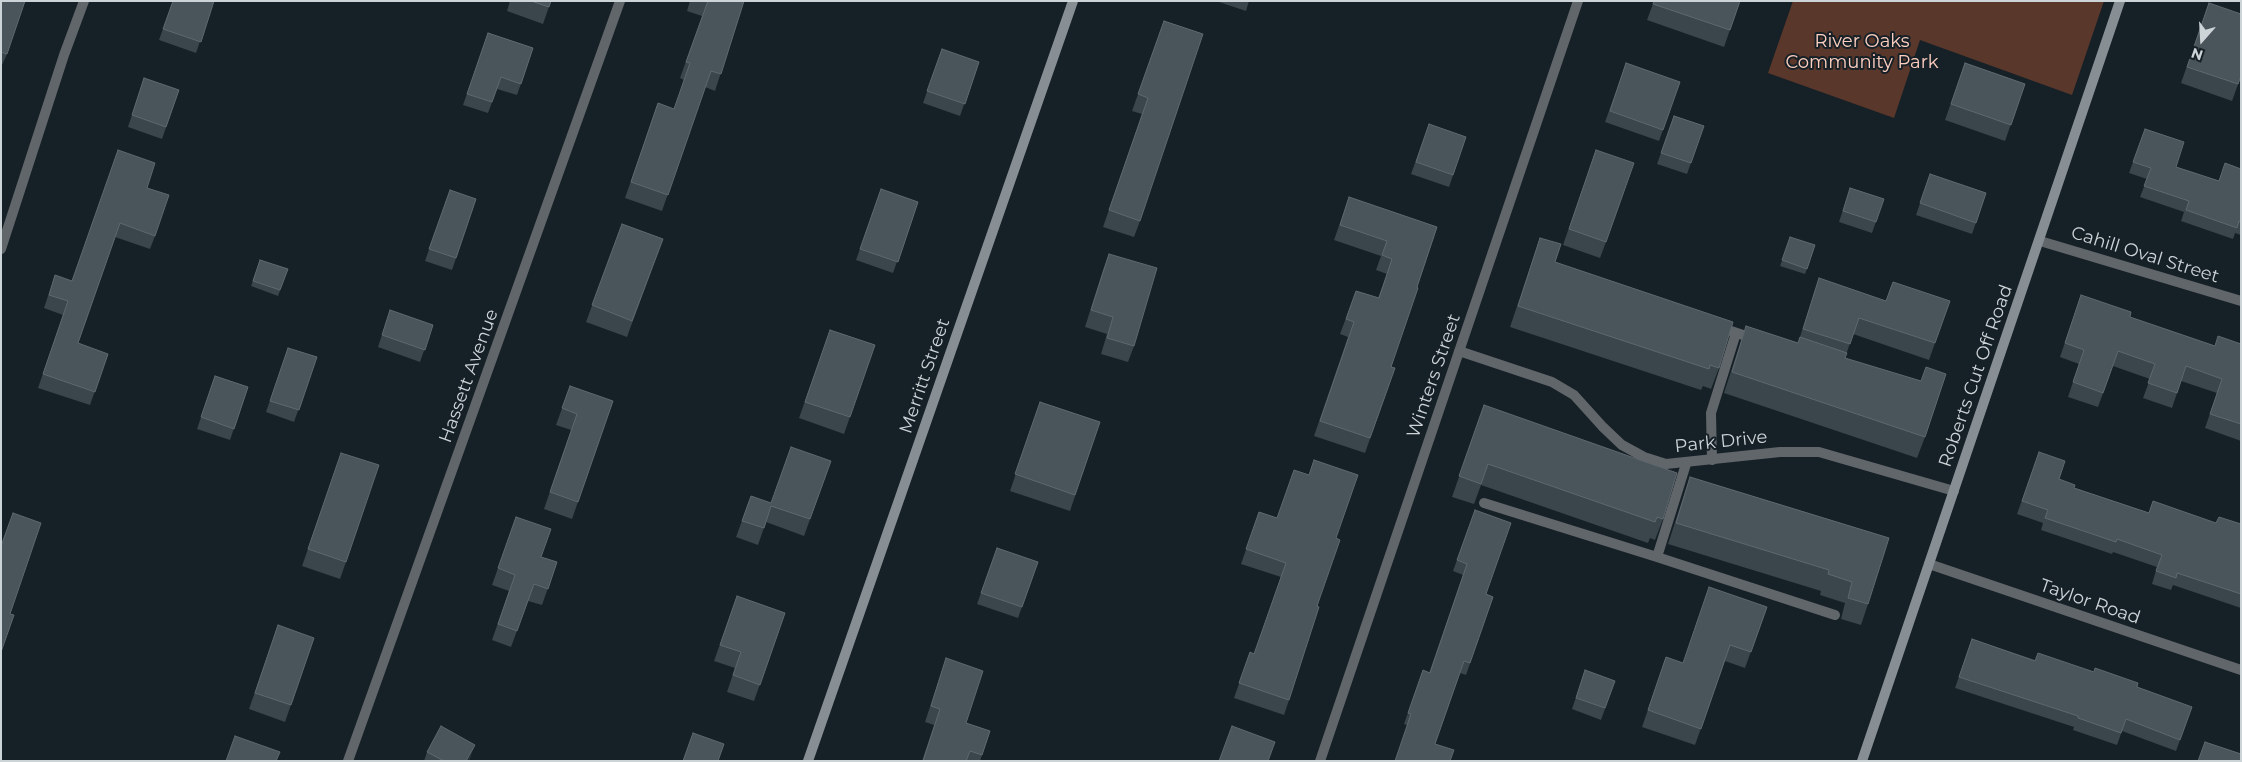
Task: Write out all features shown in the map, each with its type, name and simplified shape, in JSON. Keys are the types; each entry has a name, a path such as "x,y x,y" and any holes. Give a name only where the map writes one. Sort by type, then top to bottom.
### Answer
{"street":[{"path":"1,249 64,55 84,1"},
{"name":"Hassett Avenue","path":"348,761 620,1"},
{"name":"Merritt Street","path":"808,761 1073,1"},
{"name":"Winters Street","path":"1320,761 1578,1"},
{"name":"Roberts Cut Off Road","path":"1862,761 2120,1"},
{"name":"Cahill Oval Street","path":"2040,241 2241,301"},
{"path":"1708,324 1763,342"},
{"path":"1712,460 1711,413 1736,333"},
{"name":"Park Drive","path":"1459,351 1552,382 1574,394 1622,445 1644,457 1666,464 1686,464 1780,452 1819,452 1954,491"},
{"path":"1657,557 1686,464"},
{"path":"1484,503 1835,615"},
{"name":"Taylor Road","path":"1929,564 2241,670"}],"green space":[{"name":"River Oaks Community Park","path":"1793,1 2104,1 2072,95 1920,40 1894,118 1768,73"}],"building":[{"path":"1,1 25,1 7,54 1,52"},
{"path":"173,1 214,1 201,42 163,29"},
{"path":"531,1 551,1 549,7"},
{"path":"708,1 744,1 721,74 711,71 668,195 631,182 658,103 674,109 690,63 686,62"},
{"path":"1654,1 1740,1 1730,30 1653,4"},
{"path":"2209,3 2241,14 2241,76 2238,84 2187,67"},
{"path":"1164,21 1203,34 1140,221 1109,210 1148,98 1138,94"},
{"path":"488,33 533,48 521,84 501,77 492,102 467,94"},
{"path":"942,49 979,62 965,104 927,91"},
{"path":"1626,63 1680,82 1663,130 1610,111"},
{"path":"1965,63 2025,84 2011,125 1951,104"},
{"path":"144,78 179,90 166,127 132,115"},
{"path":"1674,116 1704,126 1691,163 1661,153"},
{"path":"1429,124 1466,137 1453,175 1416,162"},
{"path":"2145,129 2184,142 2176,167 2219,181 2225,163 2241,169 2241,222 2239,221 2237,228 2186,210 2189,201 2144,186 2151,168 2133,162"},
{"path":"118,150 155,163 147,188 169,195 155,236 120,223 78,343 108,354 95,392 43,374 68,301 49,295 55,275 72,281"},
{"path":"1596,150 1634,163 1606,242 1569,229"},
{"path":"1930,174 1986,193 1976,223 1920,203"},
{"path":"1850,188 1884,199 1876,222 1843,211"},
{"path":"881,189 918,202 898,262 860,249"},
{"path":"450,190 476,199 456,258 429,249"},
{"path":"1349,197 1437,227 1391,367 1395,368 1370,438 1320,421 1354,322 1346,319 1356,291 1379,298 1392,259 1382,255 1387,241 1340,225"},
{"path":"622,224 663,239 632,321 592,305"},
{"path":"1790,237 1815,245 1807,269 1782,260"},
{"path":"1540,238 1561,244 1555,262 1733,322 1719,368 1710,365 1709,369 1518,306"},
{"path":"1109,254 1157,268 1134,346 1107,338 1113,317 1091,310"},
{"path":"260,260 288,269 280,290 253,281"},
{"path":"1819,278 1886,301 1893,282 1950,301 1935,343 1859,318 1850,344 1803,329"},
{"path":"2081,295 2131,312 2130,317 2215,346 2218,336 2241,344 2241,424 2210,414 2222,379 2186,366 2177,393 2148,383 2155,364 2118,351 2103,393 2073,382 2084,350 2065,343"},
{"path":"390,310 433,325 425,350 382,335"},
{"path":"1746,326 1798,343 1800,337 1847,353 1845,358 1921,381 1926,367 1946,374 1925,437 1732,372"},
{"path":"830,330 875,345 850,417 805,402"},
{"path":"288,348 317,357 299,410 270,401"},
{"path":"215,376 248,387 234,429 201,417"},
{"path":"570,386 613,401 578,502 550,492 577,414 562,408"},
{"path":"1040,402 1100,422 1075,495 1015,474"},
{"path":"1484,405 1677,473 1663,519 1657,517 1655,522 1488,464 1481,484 1459,476"},
{"path":"791,447 831,461 810,519 771,506 764,528 742,521 751,496 771,503"},
{"path":"2039,452 2065,461 2059,479 2075,485 2074,488 2149,513 2153,501 2216,523 2219,517 2241,524 2241,594 2177,573 2176,578 2156,571 2162,555 2117,539 2116,542 2045,518 2048,510 2022,501"},
{"path":"341,453 379,465 346,562 308,549"},
{"path":"1314,460 1358,475 1336,538 1340,540 1317,606 1319,607 1289,700 1239,683 1250,652 1254,654 1286,563 1246,549 1259,512 1277,518 1294,470 1309,475"},
{"path":"1690,477 1889,538 1868,604 1848,598 1852,582 1828,574 1829,570 1676,523"},
{"path":"1475,510 1511,523 1486,594 1493,597 1470,663 1464,661 1435,744 1454,750 1450,761 1395,761 1411,714 1408,713 1423,670 1430,673 1467,564 1457,560"},
{"path":"13,513 41,523 10,614 14,615 1,652 1,546"},
{"path":"516,517 551,529 541,557 557,562 548,589 534,584 517,631 498,624 515,575 498,568"},
{"path":"997,548 1038,562 1022,607 981,593"},
{"path":"1709,587 1767,607 1751,652 1730,645 1701,729 1648,710 1666,657 1683,663"},
{"path":"737,596 785,613 760,685 733,675 741,652 720,645"},
{"path":"278,625 314,638 291,705 255,693"},
{"path":"1972,639 2035,661 2038,653 2094,672 2095,668 2138,683 2137,687 2192,707 2180,740 2126,719 2121,733 2078,718 2078,716 1959,677"},
{"path":"946,658 983,671 966,723 990,731 982,755 970,751 966,761 923,761 940,709 931,706"},
{"path":"1585,670 1615,681 1605,708 1576,698"},
{"path":"441,726 475,745 466,761 444,761 427,752"},
{"path":"1232,726 1275,742 1268,761 1219,761"},
{"path":"693,733 724,744 718,761 683,761"},
{"path":"235,736 280,752 276,761 226,761"},
{"path":"2205,742 2241,754 2241,761 2198,761"}]}
